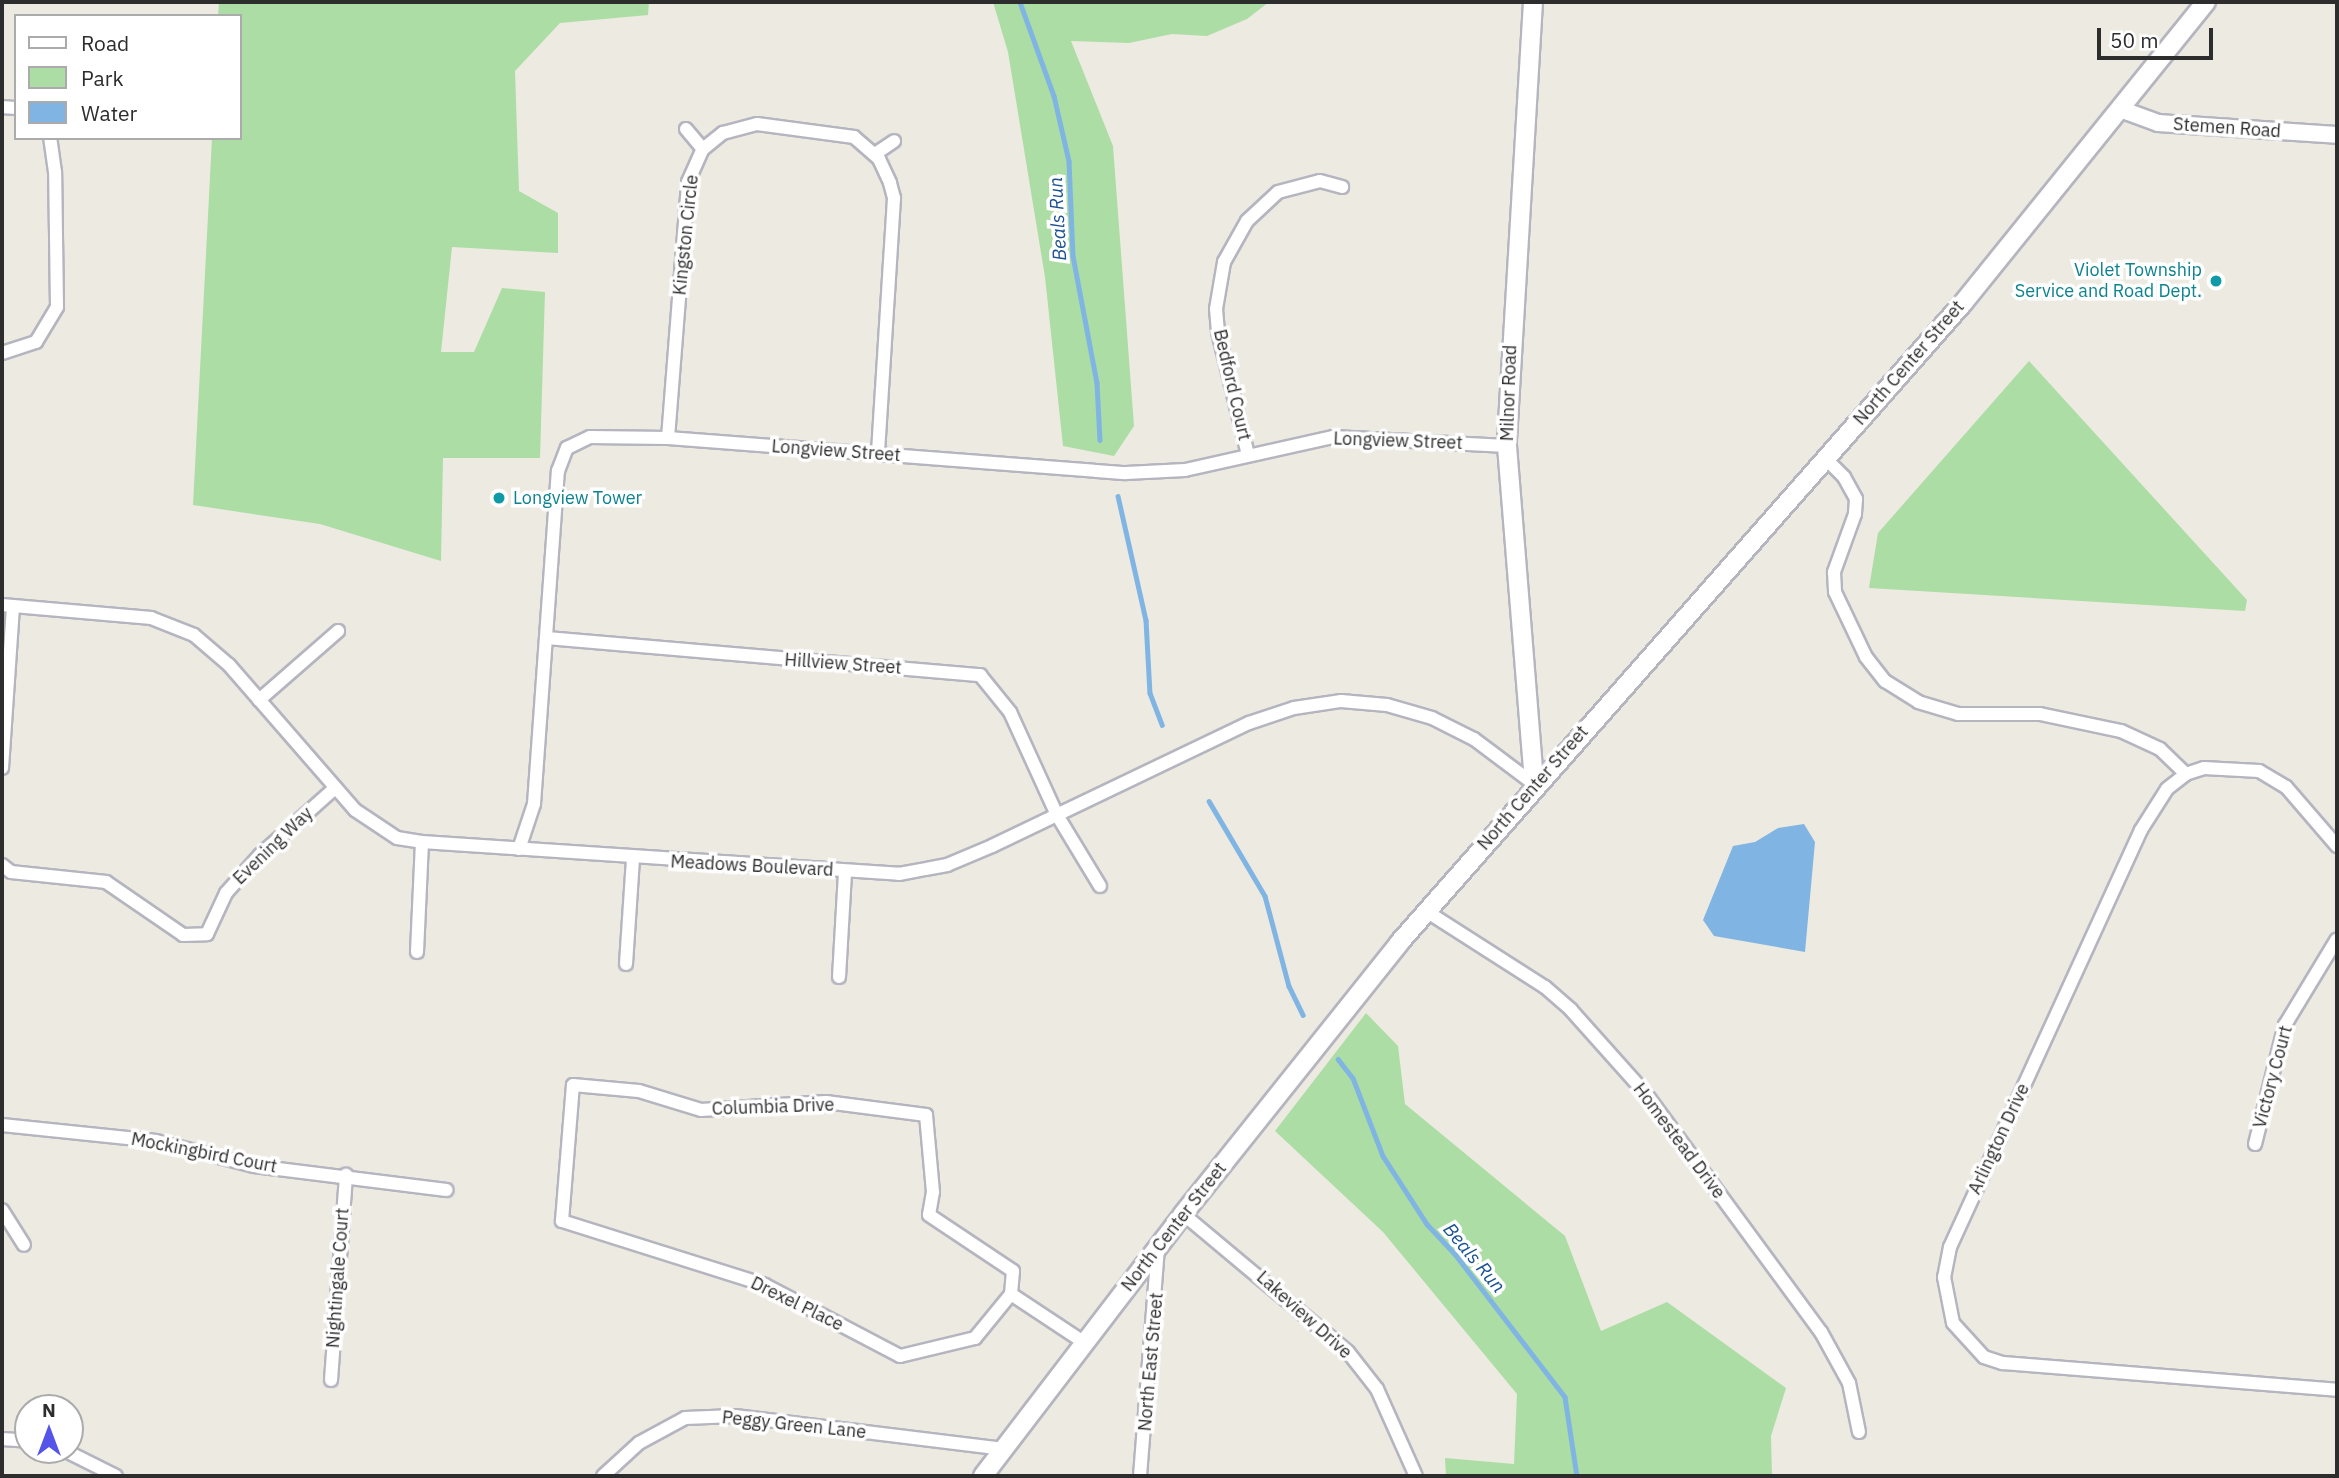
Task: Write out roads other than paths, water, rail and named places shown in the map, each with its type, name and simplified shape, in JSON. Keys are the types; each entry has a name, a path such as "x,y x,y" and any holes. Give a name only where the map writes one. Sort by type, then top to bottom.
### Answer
{"main road":[{"name":"Milnor Road","path":"1533,2 1507,446 1534,785"},
{"name":"North Center Street","path":"983,1476 1183,1214 1426,911 1534,785 1963,303 2206,2"}],"street":[{"name":"Stemen Road","path":"2115,116 2158,123 2337,135"},
{"path":"686,129 703,149 723,133 757,124 839,132 875,154 894,198 878,454"},
{"path":"2,354 36,342 57,307 55,172 50,140"},
{"path":"875,154 894,141"},
{"name":"Kingston Circle","path":"668,438 688,182 703,149"},
{"name":"Bedford Court","path":"1248,455 1218,331 1216,309 1224,262 1247,221 1278,192 1320,181 1342,187"},
{"name":"Longview Street","path":"519,849 534,804 558,471 568,448 590,437 668,438 1126,473 1185,470 1312,440 1361,436 1507,446"},
{"path":"1825,458 1844,477 1856,499 1835,572 1835,592 1866,657 1885,681 1918,702 1958,714 2040,714 2097,723 2160,749 2186,774"},
{"path":"2,768 7,606"},
{"name":"Meadows Boulevard","path":"7,606 151,618 194,635 259,700 355,810 397,838 422,842 633,859 899,874 947,865 1057,816 1249,723 1294,708 1341,701 1387,705 1432,718 1474,739 1534,785"},
{"path":"259,700 338,631"},
{"name":"Hillview Street","path":"547,638 599,646 979,675 1010,712 1057,816 1100,886"},
{"name":"Arlington Drive","path":"2337,846 2275,778 2244,767 2222,765 2186,774 2155,803 1962,1221 1944,1277 1945,1301 1953,1323 1969,1344 1984,1357 2003,1363 2337,1390"},
{"name":"Evening Way","path":"2,865 11,872 106,882 183,935 207,934 226,893 260,855 335,788"},
{"path":"417,951 422,842"},
{"path":"626,964 633,859"},
{"path":"839,977 845,872"},
{"name":"Homestead Drive","path":"1426,911 1545,987 1579,1018 1646,1094 1821,1332 1849,1383 1859,1432"},
{"name":"Victory Court","path":"2255,1144 2286,1025 2337,939"},
{"name":"Columbia Drive","path":"562,1221 573,1085 639,1091 701,1110 826,1102 926,1115 933,1192 929,1215 1013,1271 1011,1294"},
{"name":"Mockingbird Court","path":"2,1125 156,1141 254,1166 346,1175 447,1190"},
{"name":"Nightingale Court","path":"331,1380 346,1175"},
{"path":"2,1210 24,1245"},
{"name":"Lakeview Drive","path":"1183,1214 1348,1353 1377,1389 1416,1476"},
{"name":"Drexel Place","path":"562,1221 765,1285 900,1356 975,1338 1011,1294"},
{"name":"North East Street","path":"1140,1476 1158,1247"},
{"path":"1011,1294 1085,1343"},
{"name":"Peggy Green Lane","path":"603,1476 639,1443 685,1418 764,1419 1004,1449"},
{"path":"84,1460 116,1476"}],"water":[{"path":"1804,824 1815,842 1805,952 1714,936 1703,920 1733,846 1755,842 1778,828"}],"waterway":[{"name":"Beals Run","path":"1020,2 1054,96 1069,161 1073,256 1097,383 1100,440"},
{"name":"Beals Run","path":"1118,496 1146,620 1150,693 1162,725"},
{"name":"Beals Run","path":"1209,801 1265,896 1289,986 1303,1015"},
{"name":"Beals Run","path":"1338,1059 1353,1078 1383,1156 1427,1224 1455,1254 1565,1397 1577,1476"}],"place":[{"name":"Violet Township Service and Road Dept.","path":"2216,281"},
{"name":"Longview Tower","path":"499,498"}]}
